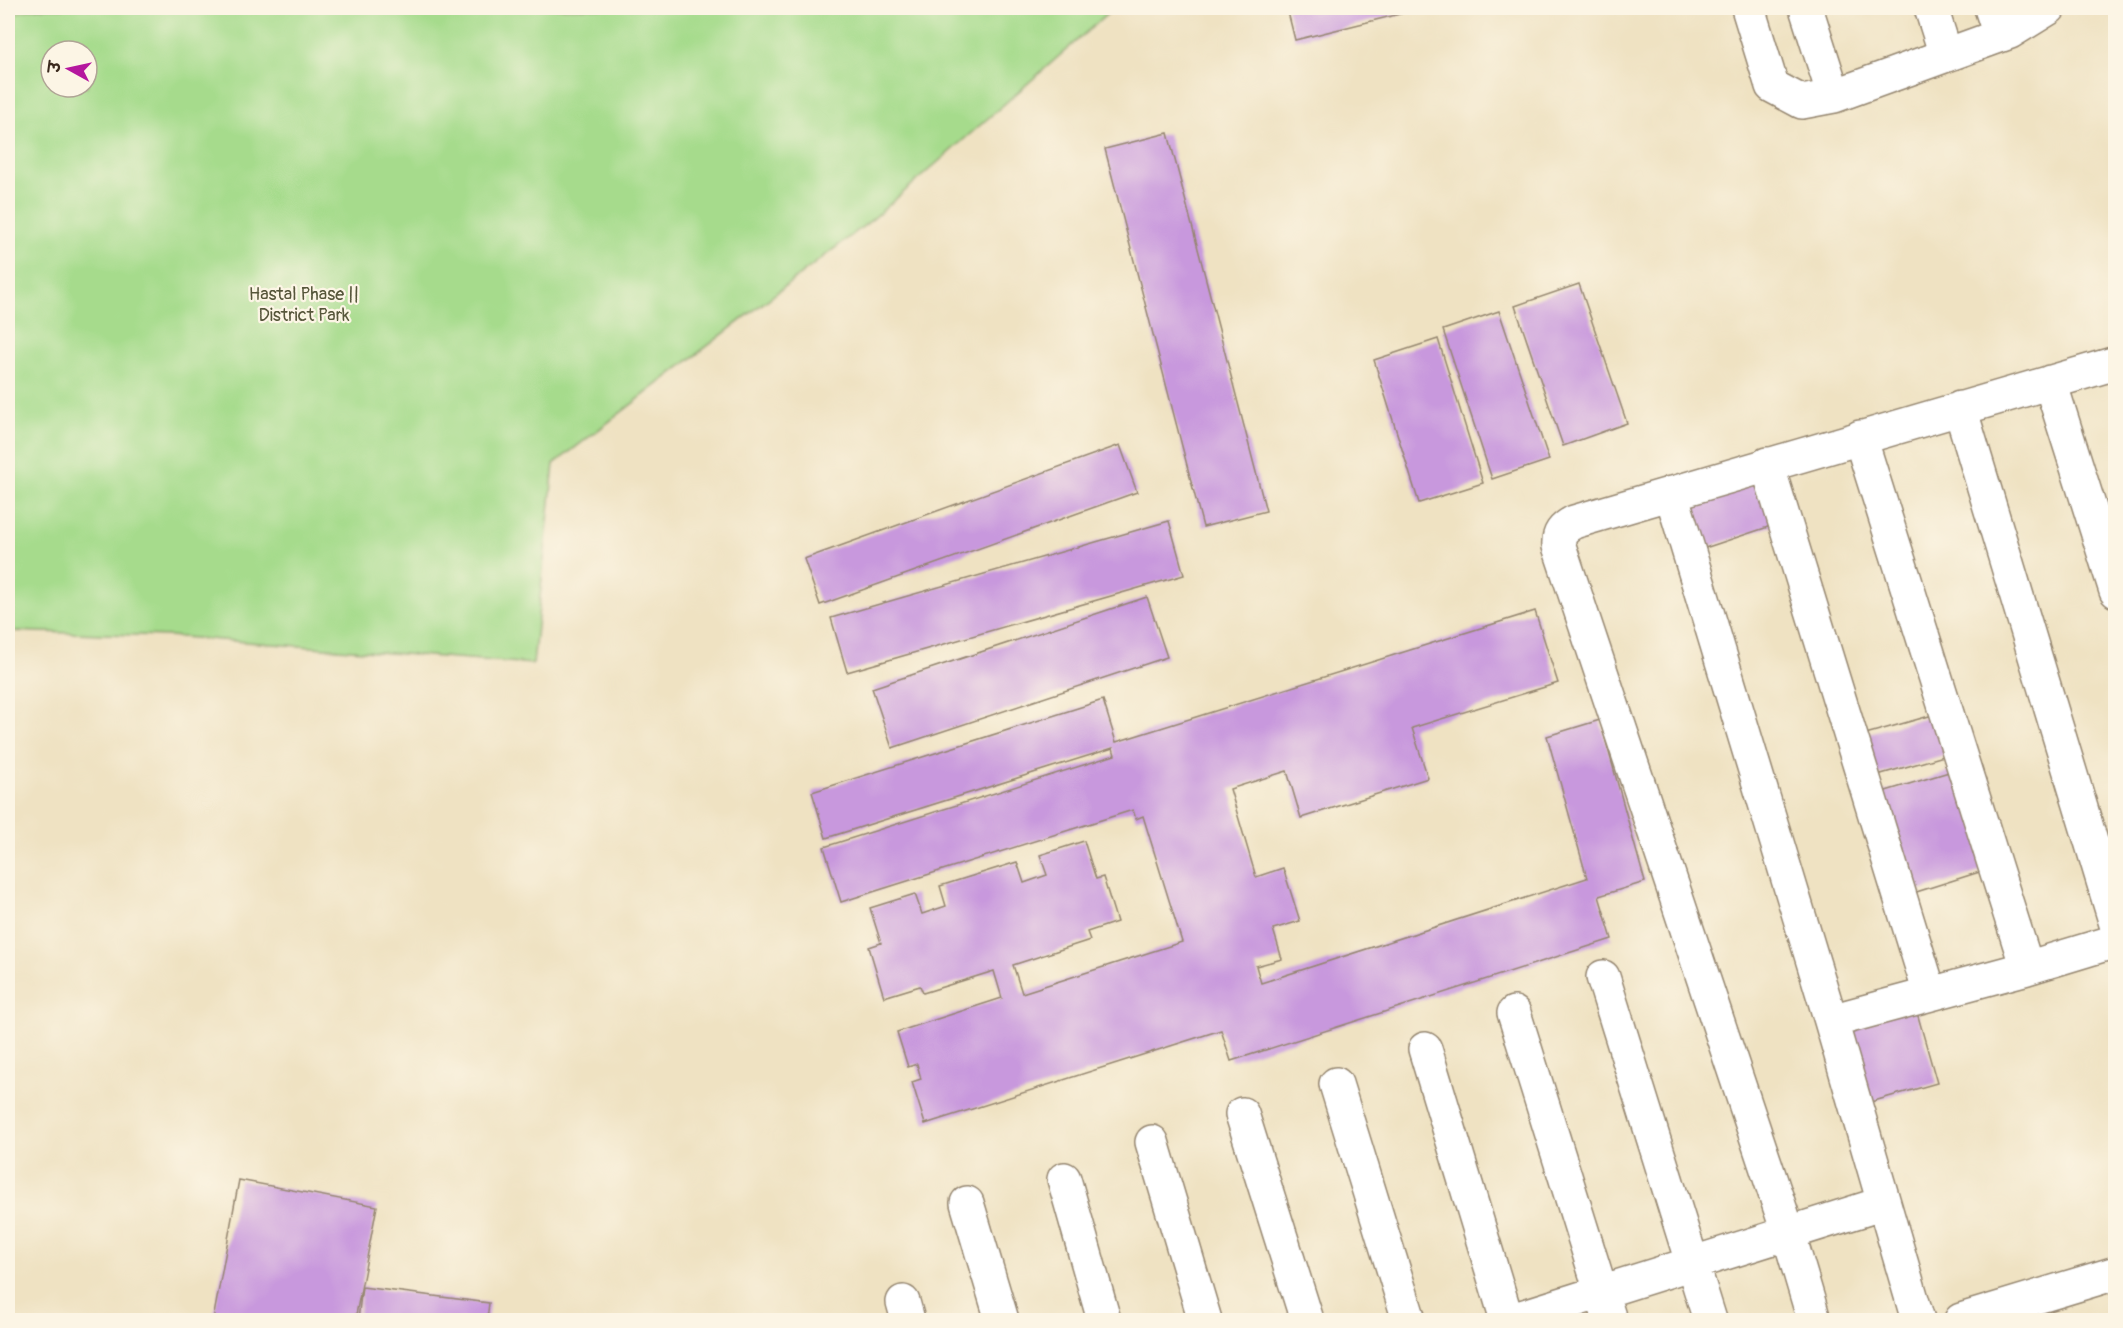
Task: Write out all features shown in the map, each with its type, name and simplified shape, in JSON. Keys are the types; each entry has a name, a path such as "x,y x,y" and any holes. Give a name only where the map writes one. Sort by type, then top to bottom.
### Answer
{"street":[{"path":"1748,8 1772,86 1802,102 1834,96 1946,55 1996,21 2049,8"},
{"path":"1806,8 1834,96"},
{"path":"1931,8 1946,55"},
{"path":"1814,1320 1788,1232 1558,546 1558,536 1565,527 1574,522 2115,363"},
{"path":"2050,382 2115,591"},
{"path":"1959,408 2115,924"},
{"path":"1860,437 2027,968"},
{"path":"1767,464 1930,994"},
{"path":"1671,493 1831,1021 1918,1320"},
{"path":"1831,1021 2027,968 2115,941"},
{"path":"1603,977 1710,1320"},
{"path":"1514,1013 1606,1306"},
{"path":"1425,1048 1507,1320"},
{"path":"1336,1084 1408,1320"},
{"path":"1242,1114 1307,1320"},
{"path":"1152,1142 1205,1320"},
{"path":"1064,1179 1104,1320"},
{"path":"967,1203 1002,1320"},
{"path":"1512,1320 1606,1306 1693,1262 1884,1203"},
{"path":"1962,1320 2115,1274"}],"green space":[{"name":"Hastal Phase || District Park","path":"37,8 1114,8 874,218 554,464 533,664 169,636 8,631 8,14"}],"building":[{"path":"1287,8 1403,8 1404,13 1295,40"},
{"path":"1168,133 1266,511 1203,527 1105,149"},
{"path":"1579,284 1627,423 1563,446 1515,306"},
{"path":"1499,311 1549,460 1492,479 1443,330"},
{"path":"1438,339 1483,483 1419,503 1374,360"},
{"path":"1120,445 1137,492 820,605 804,559"},
{"path":"1763,480 1777,524 1699,550 1684,505"},
{"path":"1169,521 1184,575 847,672 831,618"},
{"path":"1147,597 1167,657 892,748 872,688"},
{"path":"1535,611 1558,683 1412,728 1428,778 1301,818 1287,771 1230,789 1256,877 1283,868 1300,921 1273,929 1282,959 1256,966 1261,983 1587,878 1547,736 1600,720 1645,882 1599,896 1612,939 1231,1061 1221,1030 925,1124 912,1082 921,1079 917,1064 908,1067 897,1032 1002,998 994,971 923,993 920,986 884,997 869,947 881,943 870,908 915,894 922,914 946,906 940,886 1017,862 1024,883 1047,875 1040,855 1084,841 1096,879 1103,877 1117,922 1087,932 1090,940 1013,965 1022,993 1182,942 1143,816 1136,819 1133,810 841,902 824,847 1115,755 1113,748 826,838 812,792 1103,700 1116,742"},
{"path":"1940,713 1951,754 1874,776 1862,735"},
{"path":"1959,769 1989,869 1910,894 1879,793"},
{"path":"1914,1002 1937,1083 1867,1103 1844,1021"},
{"path":"239,1180 377,1206 355,1320 213,1320"},
{"path":"362,1287 489,1303 487,1320 358,1320"}]}
